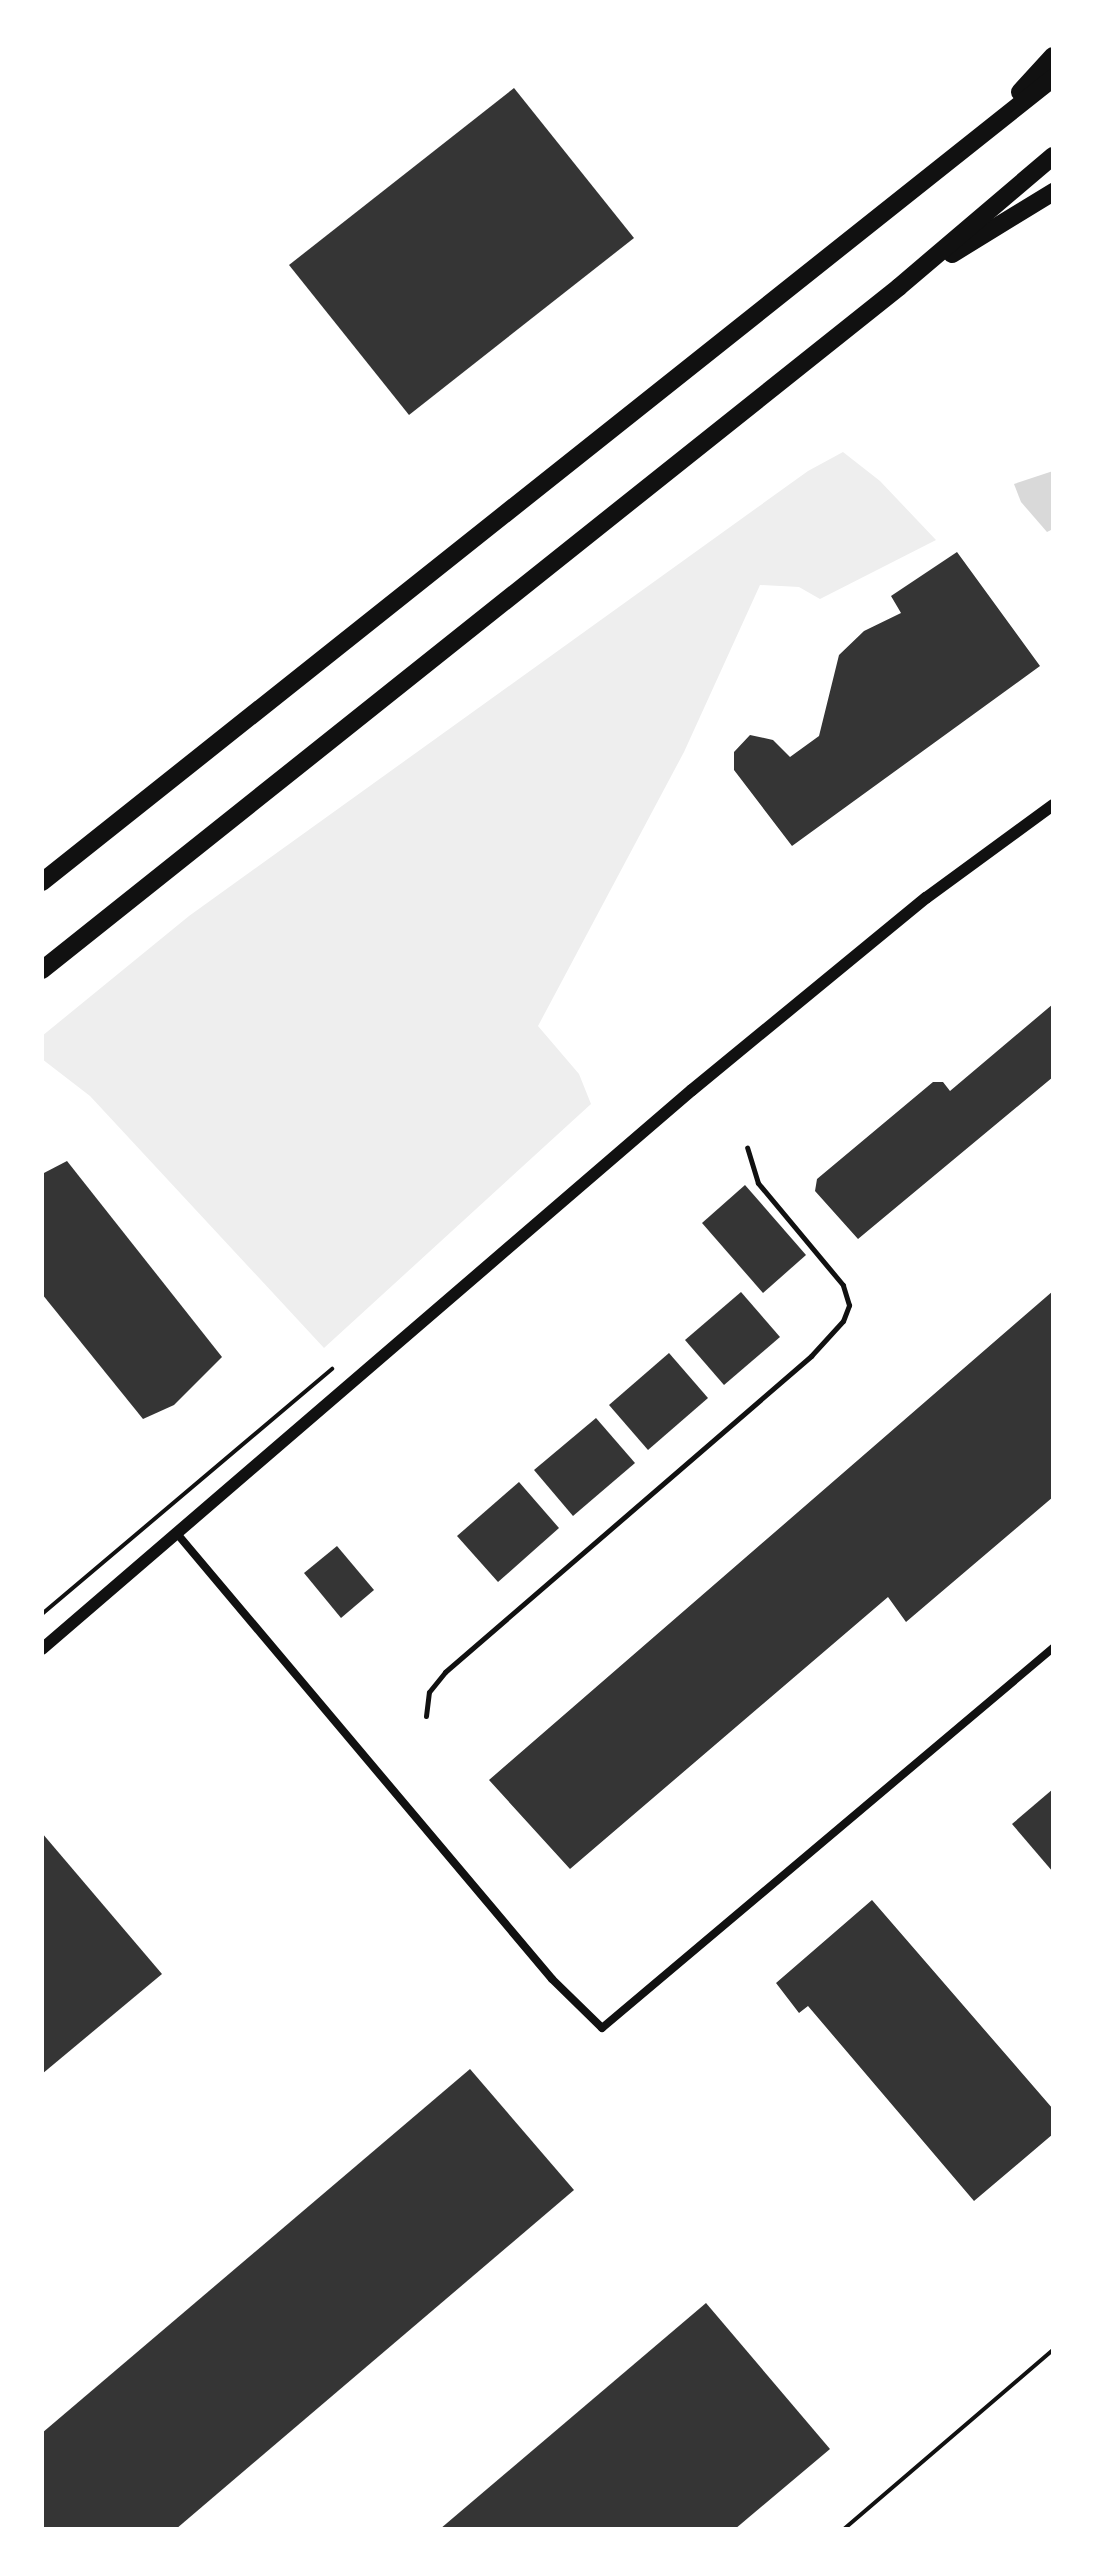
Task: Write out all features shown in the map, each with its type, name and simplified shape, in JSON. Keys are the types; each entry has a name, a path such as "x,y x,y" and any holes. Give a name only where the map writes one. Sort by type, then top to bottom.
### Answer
{"highway":[{"path":"991,123 1053,56"},
{"path":"42,882 771,304 991,123 1053,78"},
{"path":"42,970 899,287 1053,156"},
{"path":"899,287 1053,192"}],"street":[{"path":"42,1649 179,1536 692,1090 926,898 1053,805"},
{"path":"179,1536 552,1979 602,2028 676,1971 1053,1648"}],"lane":[{"path":"426,1716 429,1692 445,1672 811,1356 843,1321 849,1305 843,1285 758,1183 747,1148"}],"path":[{"path":"42,1614 332,1369"},
{"path":"844,2529 1053,2350"}],"shaded area":[{"path":"843,452 880,481 936,540 820,599 799,587 760,585 684,752 538,1026 579,1074 591,1104 324,1348 90,1096 42,1059 42,1036 189,916 808,471"},
{"path":"1053,471 1053,529 1047,532 1021,502 1014,484"}],"building":[{"path":"514,88 634,238 409,415 289,265"},
{"path":"957,552 1040,666 792,846 734,770 734,752 750,735 773,740 790,757 819,736 839,655 864,631 901,613 891,596"},
{"path":"1053,1004 1053,1077 858,1239 815,1191 817,1179 933,1082 943,1082 950,1091"},
{"path":"67,1161 222,1357 174,1405 143,1419 42,1294 42,1174"},
{"path":"745,1185 806,1255 763,1293 702,1223"},
{"path":"1053,1291 1053,1497 906,1622 888,1597 570,1869 489,1780"},
{"path":"741,1292 780,1337 724,1385 685,1340"},
{"path":"669,1353 708,1398 648,1450 609,1405"},
{"path":"596,1418 635,1463 573,1516 534,1470"},
{"path":"519,1482 559,1528 498,1582 457,1536"},
{"path":"337,1546 374,1590 341,1618 304,1573"},
{"path":"1053,1789 1053,1872 1012,1824"},
{"path":"42,1833 162,1974 42,2074"},
{"path":"872,1900 1053,2109 1053,2134 974,2201 808,2006 799,2013 776,1983"},
{"path":"470,2069 574,2190 176,2529 42,2529 42,2433"},
{"path":"706,2303 830,2449 735,2529 440,2529"}]}
